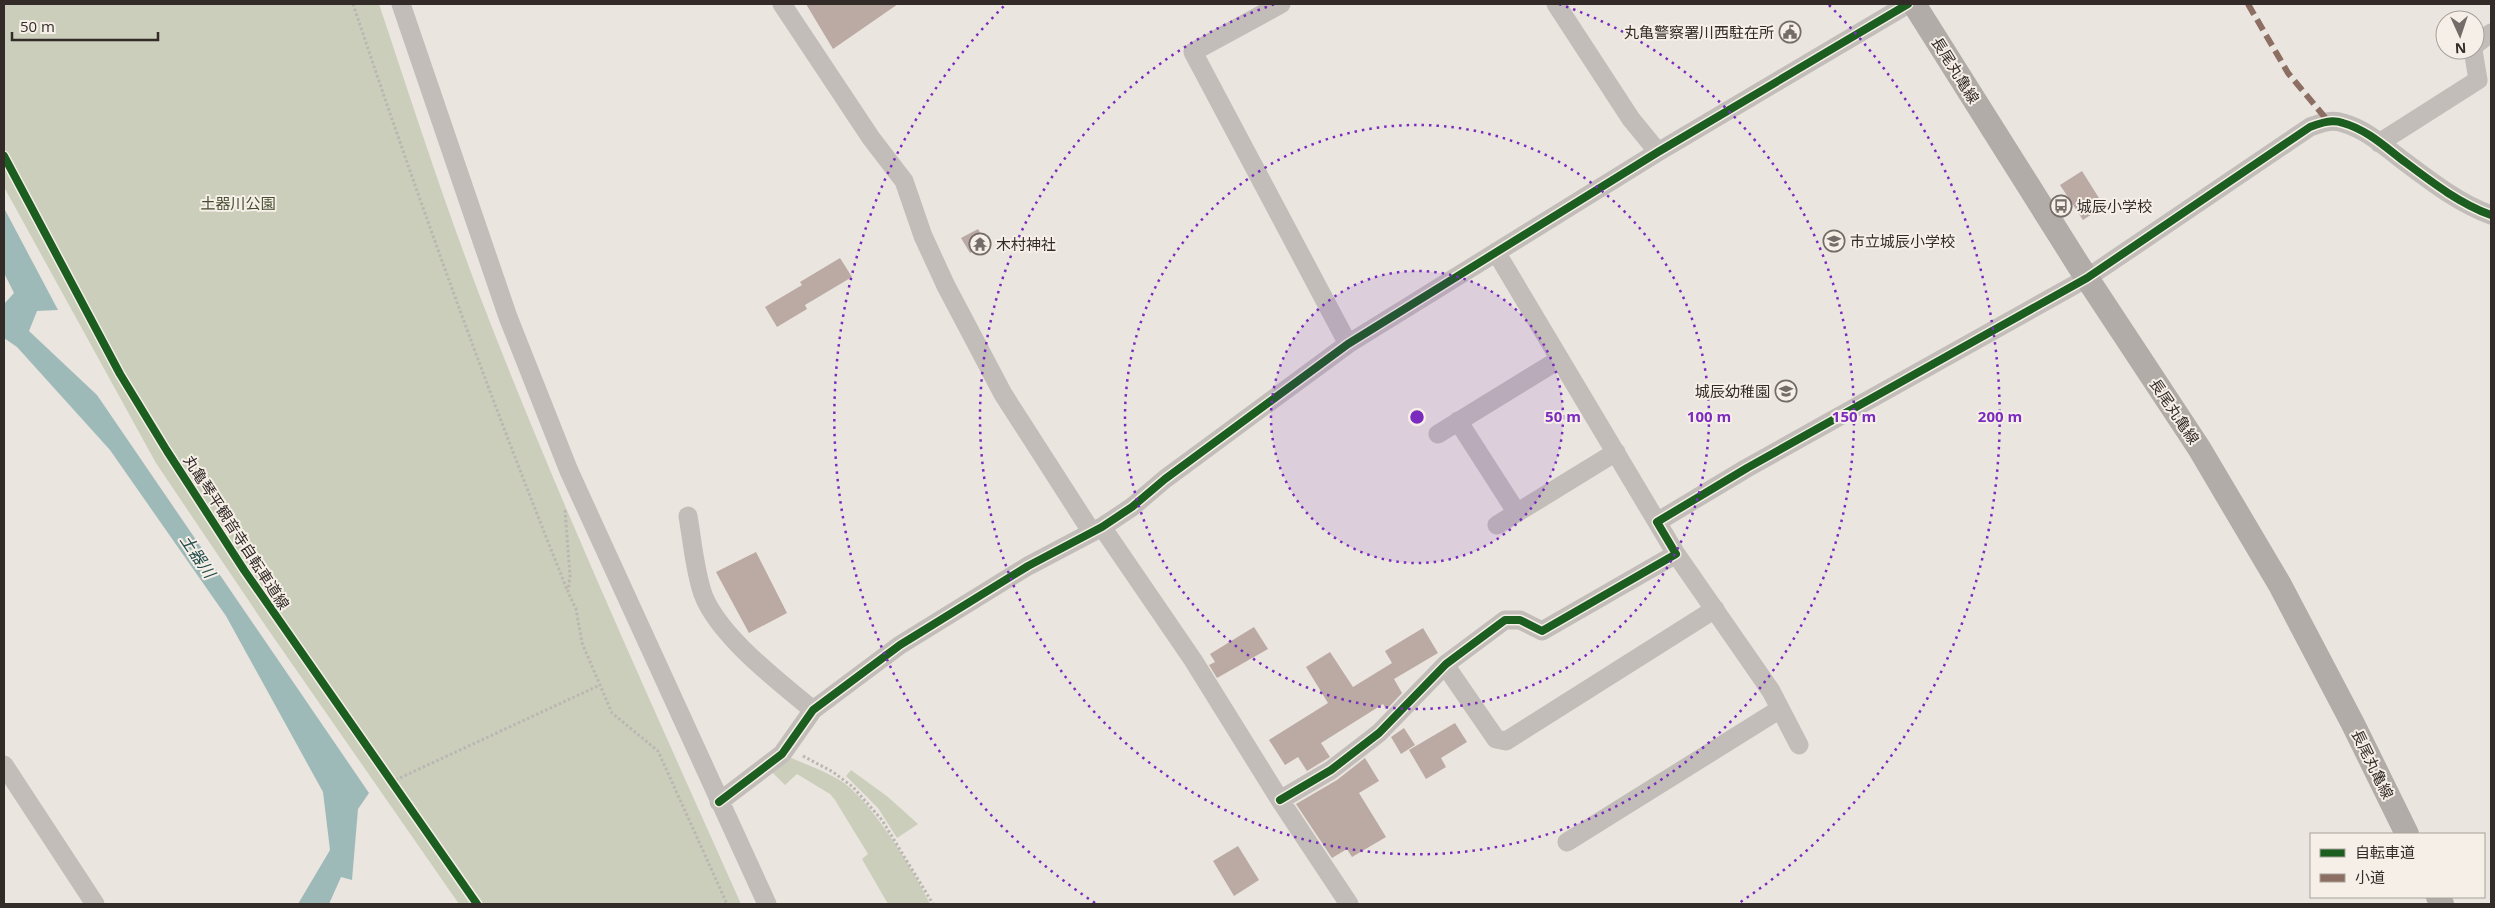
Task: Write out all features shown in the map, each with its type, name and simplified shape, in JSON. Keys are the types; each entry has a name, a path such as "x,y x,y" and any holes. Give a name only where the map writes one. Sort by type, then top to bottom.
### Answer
{"main road":[{"name":"長尾丸亀線","path":"1914,4 2087,278 2199,448 2280,585 2354,724 2408,833"}],"street":[{"path":"401,4 508,317 568,471 767,904"},
{"path":"782,4 871,138 904,181 923,236 946,286 994,377 1096,529 1193,660 1280,800 1349,904"},
{"path":"1281,4 1193,52 1348,344"},
{"path":"1556,4 1631,119 1658,152"},
{"path":"719,802 787,748 813,710 900,646 1028,566 1132,507 1165,479 1348,344 1658,152 1908,4"},
{"path":"2379,143 2478,80 2475,60"},
{"path":"1657,522 1747,468 2087,278 2310,127 2328,121 2342,122 2362,130 2438,187 2477,210 2491,215"},
{"path":"1496,252 1676,554 1771,691 1799,745"},
{"path":"1438,434 1560,359"},
{"path":"1458,422 1517,513"},
{"path":"1496,525 1616,452"},
{"path":"688,516 701,589 716,619 775,678 813,710"},
{"path":"1280,800 1331,770 1379,733 1445,666 1506,620 1520,620 1542,631 1676,554"},
{"path":"1445,666 1496,739 1506,741 1715,609"},
{"path":"1567,842 1780,709"},
{"path":"4,765 95,904"}],"path":[{"path":"353,4 459,311 510,448 576,609 582,643 612,713 658,752 727,904"},
{"path":"565,509 570,576 568,592"},
{"path":"391,782 600,686"},
{"path":"787,748 833,772 853,787 882,820 933,904"},
{"path":"386,775 396,789"}],"green space":[{"name":"土器川公園","path":"4,4 379,4 435,171 495,335 615,621 741,904 459,904 265,625 156,463 4,187"},
{"path":"789,757 831,775 856,793 892,839 930,904 888,904 862,859 868,854 830,794 797,774 785,785 772,772"},
{"path":"851,770 888,797 918,824 897,838 878,808 846,776"}],"water":[{"name":"土器川","path":"4,208 58,310 37,311 29,331 97,395 369,793 358,809 352,880 341,877 329,904 298,904 330,850 323,792 226,616 110,450 17,347 4,338 4,304 14,293 4,273"}],"building":[{"path":"806,4 898,4 833,49"},
{"path":"2082,171 2104,206 2083,220 2060,185"},
{"path":"978,229 987,244 970,253 961,238"},
{"path":"840,258 852,277 805,305 807,309 777,327 765,307 802,285 800,282"},
{"path":"756,552 787,613 749,633 716,572"},
{"path":"1254,627 1268,649 1217,678 1209,665 1215,662 1210,654"},
{"path":"1423,628 1438,653 1394,679 1402,693 1388,708 1386,709 1383,704 1321,743 1330,757 1307,771 1298,757 1285,765 1269,740 1328,703 1306,667 1330,652 1353,687 1392,663 1385,651"},
{"path":"1455,723 1467,742 1441,758 1446,767 1426,779 1409,750"},
{"path":"1404,728 1415,745 1401,754 1391,737"},
{"path":"1365,758 1379,781 1359,793 1386,837 1352,857 1347,849 1332,858 1296,804 1337,780"},
{"path":"1238,846 1259,880 1234,896 1213,861"}],"marked path":[{"path":"2248,4 2288,73 2328,121"}],"cycle path":[{"path":"719,802 782,754 813,710 900,645 1028,566 1102,527 1132,507 1165,479 1348,344 1658,152 1908,4"},
{"path":"1280,800 1331,770 1379,733 1446,664 1505,620 1520,620 1542,631 1676,554 1657,522 1747,468 2087,278 2310,127 2334,121 2359,129 2444,190 2467,204 2491,215"},
{"name":"丸亀琴平観音寺自転車道線","path":"4,156 120,374 167,451 244,570 477,904"}],"place":[{"name":"丸亀警察署川西駐在所","path":"1790,32"},
{"name":"城辰小学校","path":"2061,206"},
{"name":"市立城辰小学校","path":"1834,241"},
{"name":"木村神社","path":"980,244"},
{"name":"城辰幼稚園","path":"1786,391"}]}
